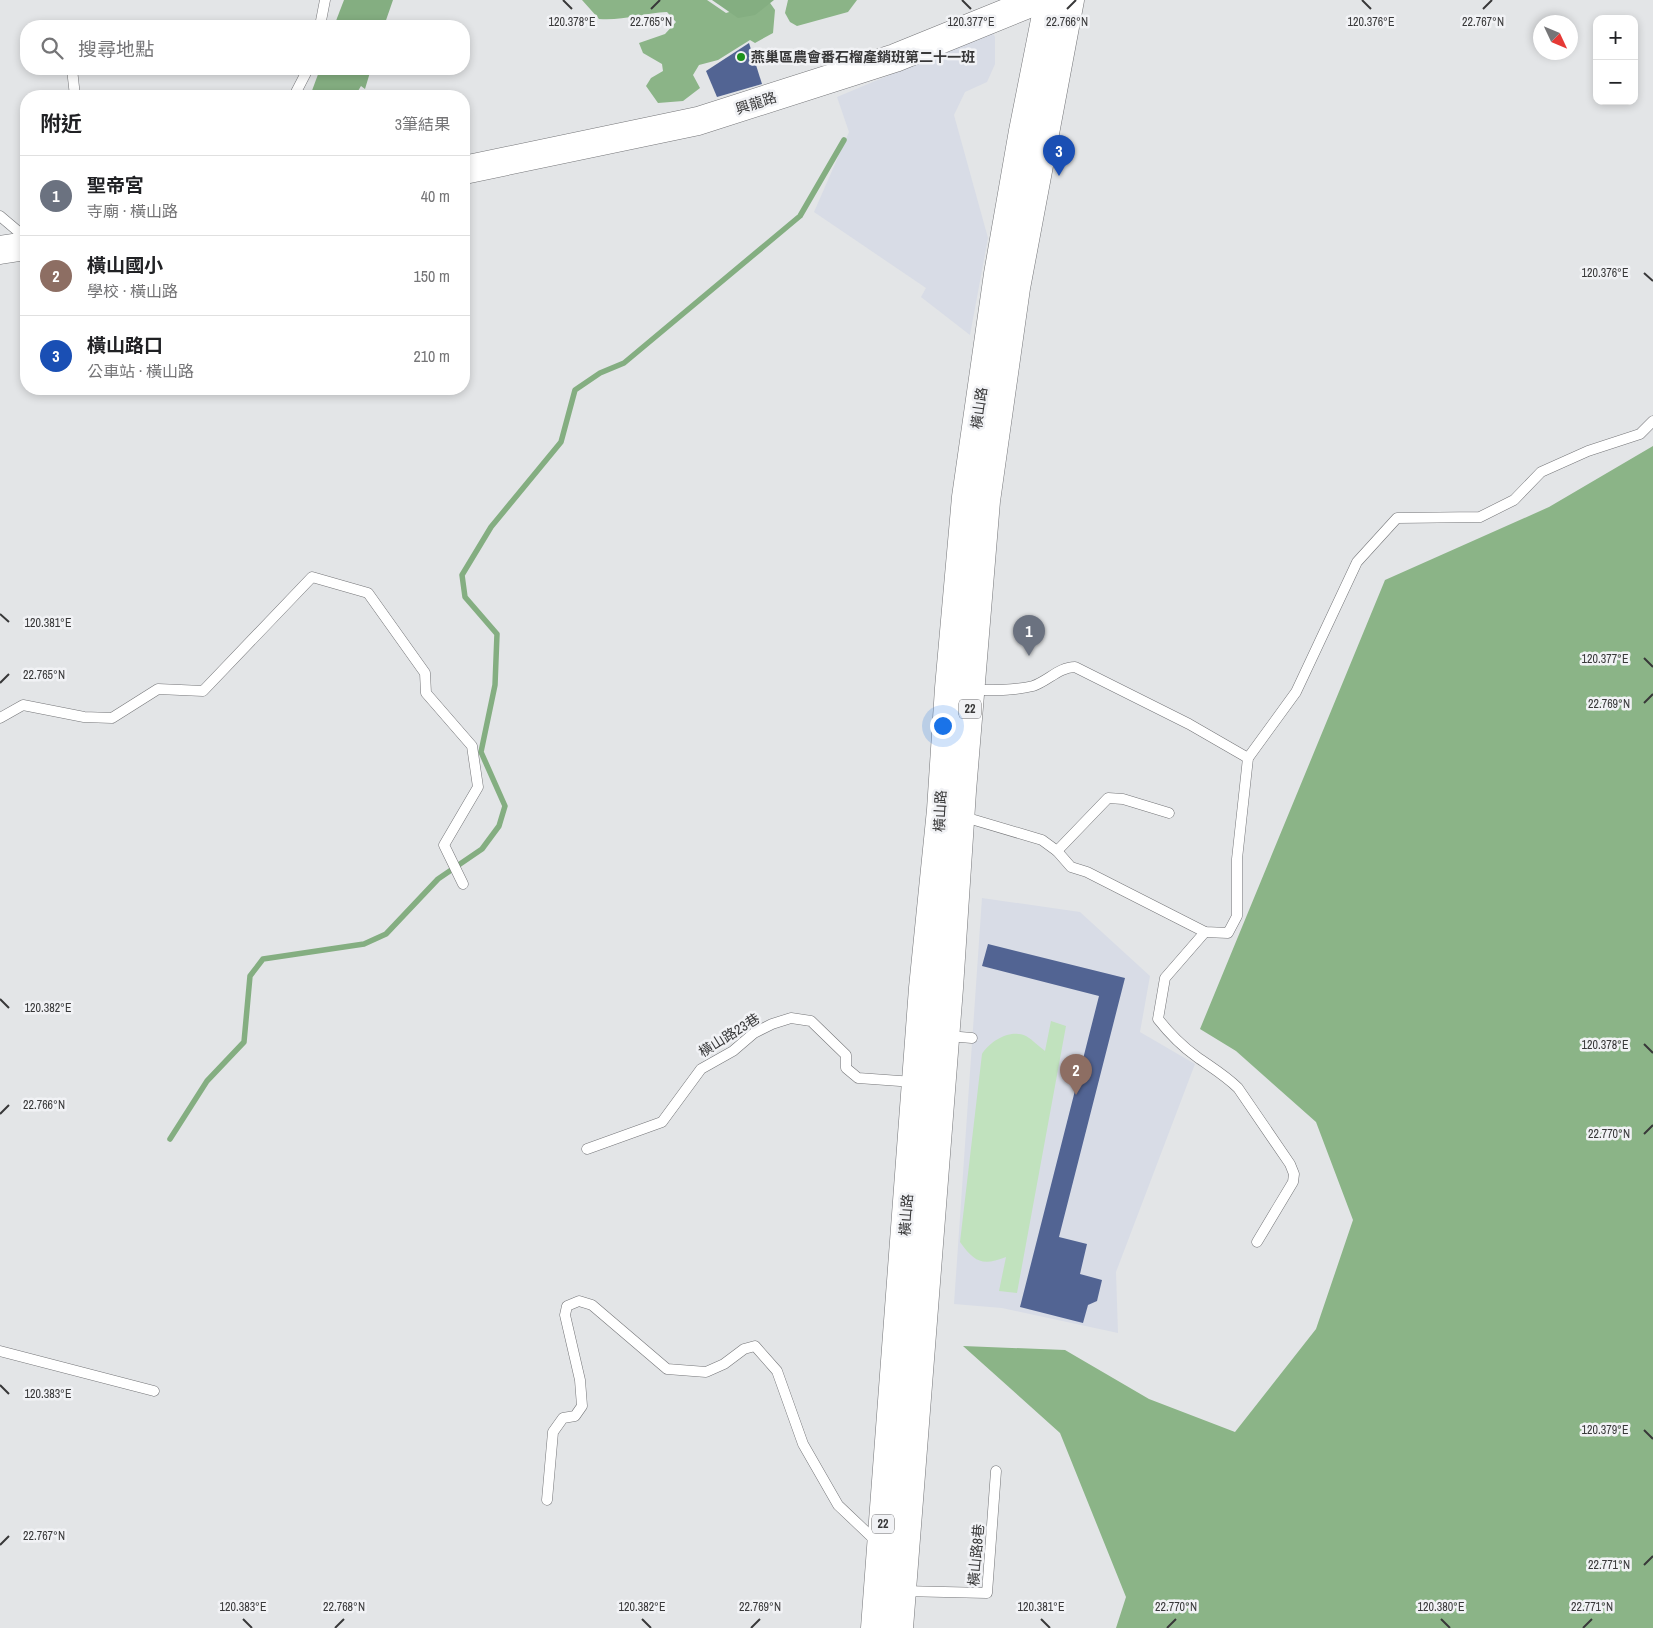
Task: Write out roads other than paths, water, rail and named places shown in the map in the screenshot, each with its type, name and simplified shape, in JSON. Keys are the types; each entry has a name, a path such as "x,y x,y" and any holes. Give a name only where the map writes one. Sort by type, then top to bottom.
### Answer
{"main road":[{"name":"興龍路","path":"470,169 698,121 895,58 1038,0"},
{"name":"橫山路","path":"875,1628 891,1591 932,1034 960,689 966,497 994,303 1023,131 1050,0"},
{"name":"橫山路","path":"960,689 1016,288 1070,0"},
{"path":"0,250 20,247"},
{"name":"橫山路","path":"899,1628 882,1547 915,1082 932,1034"}],"lane":[{"path":"321,20 325,0"},
{"path":"73,75 74,90"},
{"path":"297,90 305,75"},
{"path":"0,216 20,233"},
{"path":"951,813 1042,840 1057,851 1071,867 1087,872 1205,932 1228,933 1237,916 1237,859 1248,758 1296,692 1357,562 1397,518 1480,517 1514,500 1541,472 1588,451 1640,434 1653,421"},
{"path":"0,718 23,705 84,717 112,718 158,689 203,692 312,577 368,593 425,673 426,693 472,746 478,787 444,845 463,884"},
{"path":"960,689 1017,689 1034,686 1067,668 1075,667 1189,724 1248,758"},
{"path":"1057,851 1108,798 1123,799 1169,813"},
{"path":"1205,932 1165,978 1158,1019 1171,1035 1195,1056 1228,1078 1238,1088 1290,1164 1294,1174 1293,1182 1257,1242"},
{"name":"橫山路23巷","path":"587,1149 662,1122 702,1069 733,1051 754,1033 791,1018 811,1021 829,1037 846,1056 846,1068 858,1078 915,1082"},
{"path":"932,1034 972,1038"},
{"path":"547,1500 553,1432 563,1418 575,1416 582,1406 580,1380 566,1315 567,1306 579,1301 592,1304 667,1370 706,1372 724,1364 744,1349 755,1346 777,1371 803,1444 838,1505 882,1547"},
{"path":"0,1352 154,1391"},
{"name":"橫山路8巷","path":"891,1591 987,1594 996,1471"}],"waterway":[{"path":"170,1139 207,1081 244,1042 250,976 263,959 364,944 386,934 438,879 482,849 499,826 505,806 481,752 495,685 497,634 465,597 462,575 491,527 561,442 575,390 600,373 624,363 800,216 844,140"}],"place":[{"name":"燕巢區農會番石榴產銷班第二十一班","path":"741,57"},
{"name":"橫山路口","path":"1059,176"},
{"name":"聖帝宮","path":"1029,656"},
{"name":"橫山國小","path":"1076,1095"}]}
